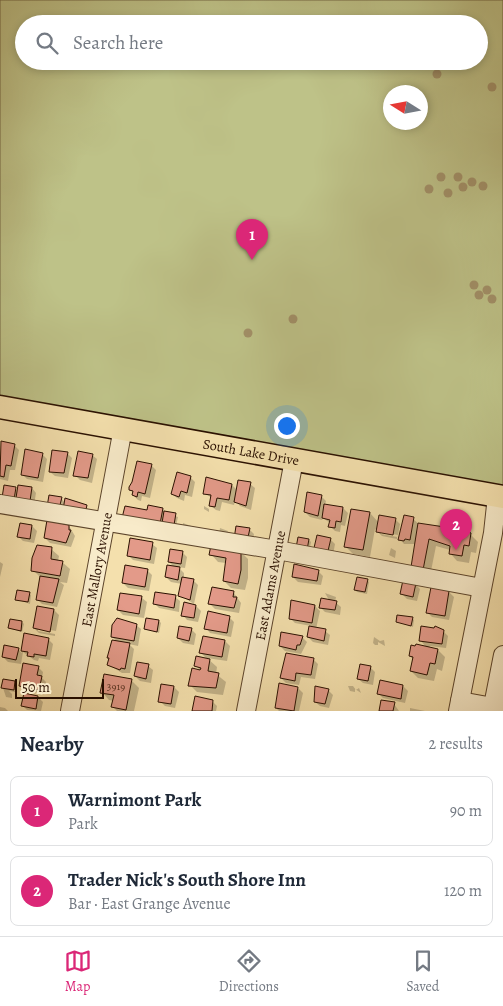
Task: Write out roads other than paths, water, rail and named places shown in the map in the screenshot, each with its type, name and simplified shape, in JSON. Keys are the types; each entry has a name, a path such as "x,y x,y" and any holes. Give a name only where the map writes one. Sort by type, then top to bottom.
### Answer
{"main road":[{"name":"South Lake Drive","path":"0,407 500,497"}],"street":[{"name":"East Mallory Avenue","path":"70,711 124,428"},
{"name":"East Adams Avenue","path":"246,711 294,460"},
{"path":"500,497 498,534 482,588 459,706 496,709 503,655"},
{"path":"0,504 277,550 482,588"}],"place":[{"name":"Warnimont Park","path":"252,260"},
{"name":"Trader Nick's South Shore Inn","path":"456,550"}]}
